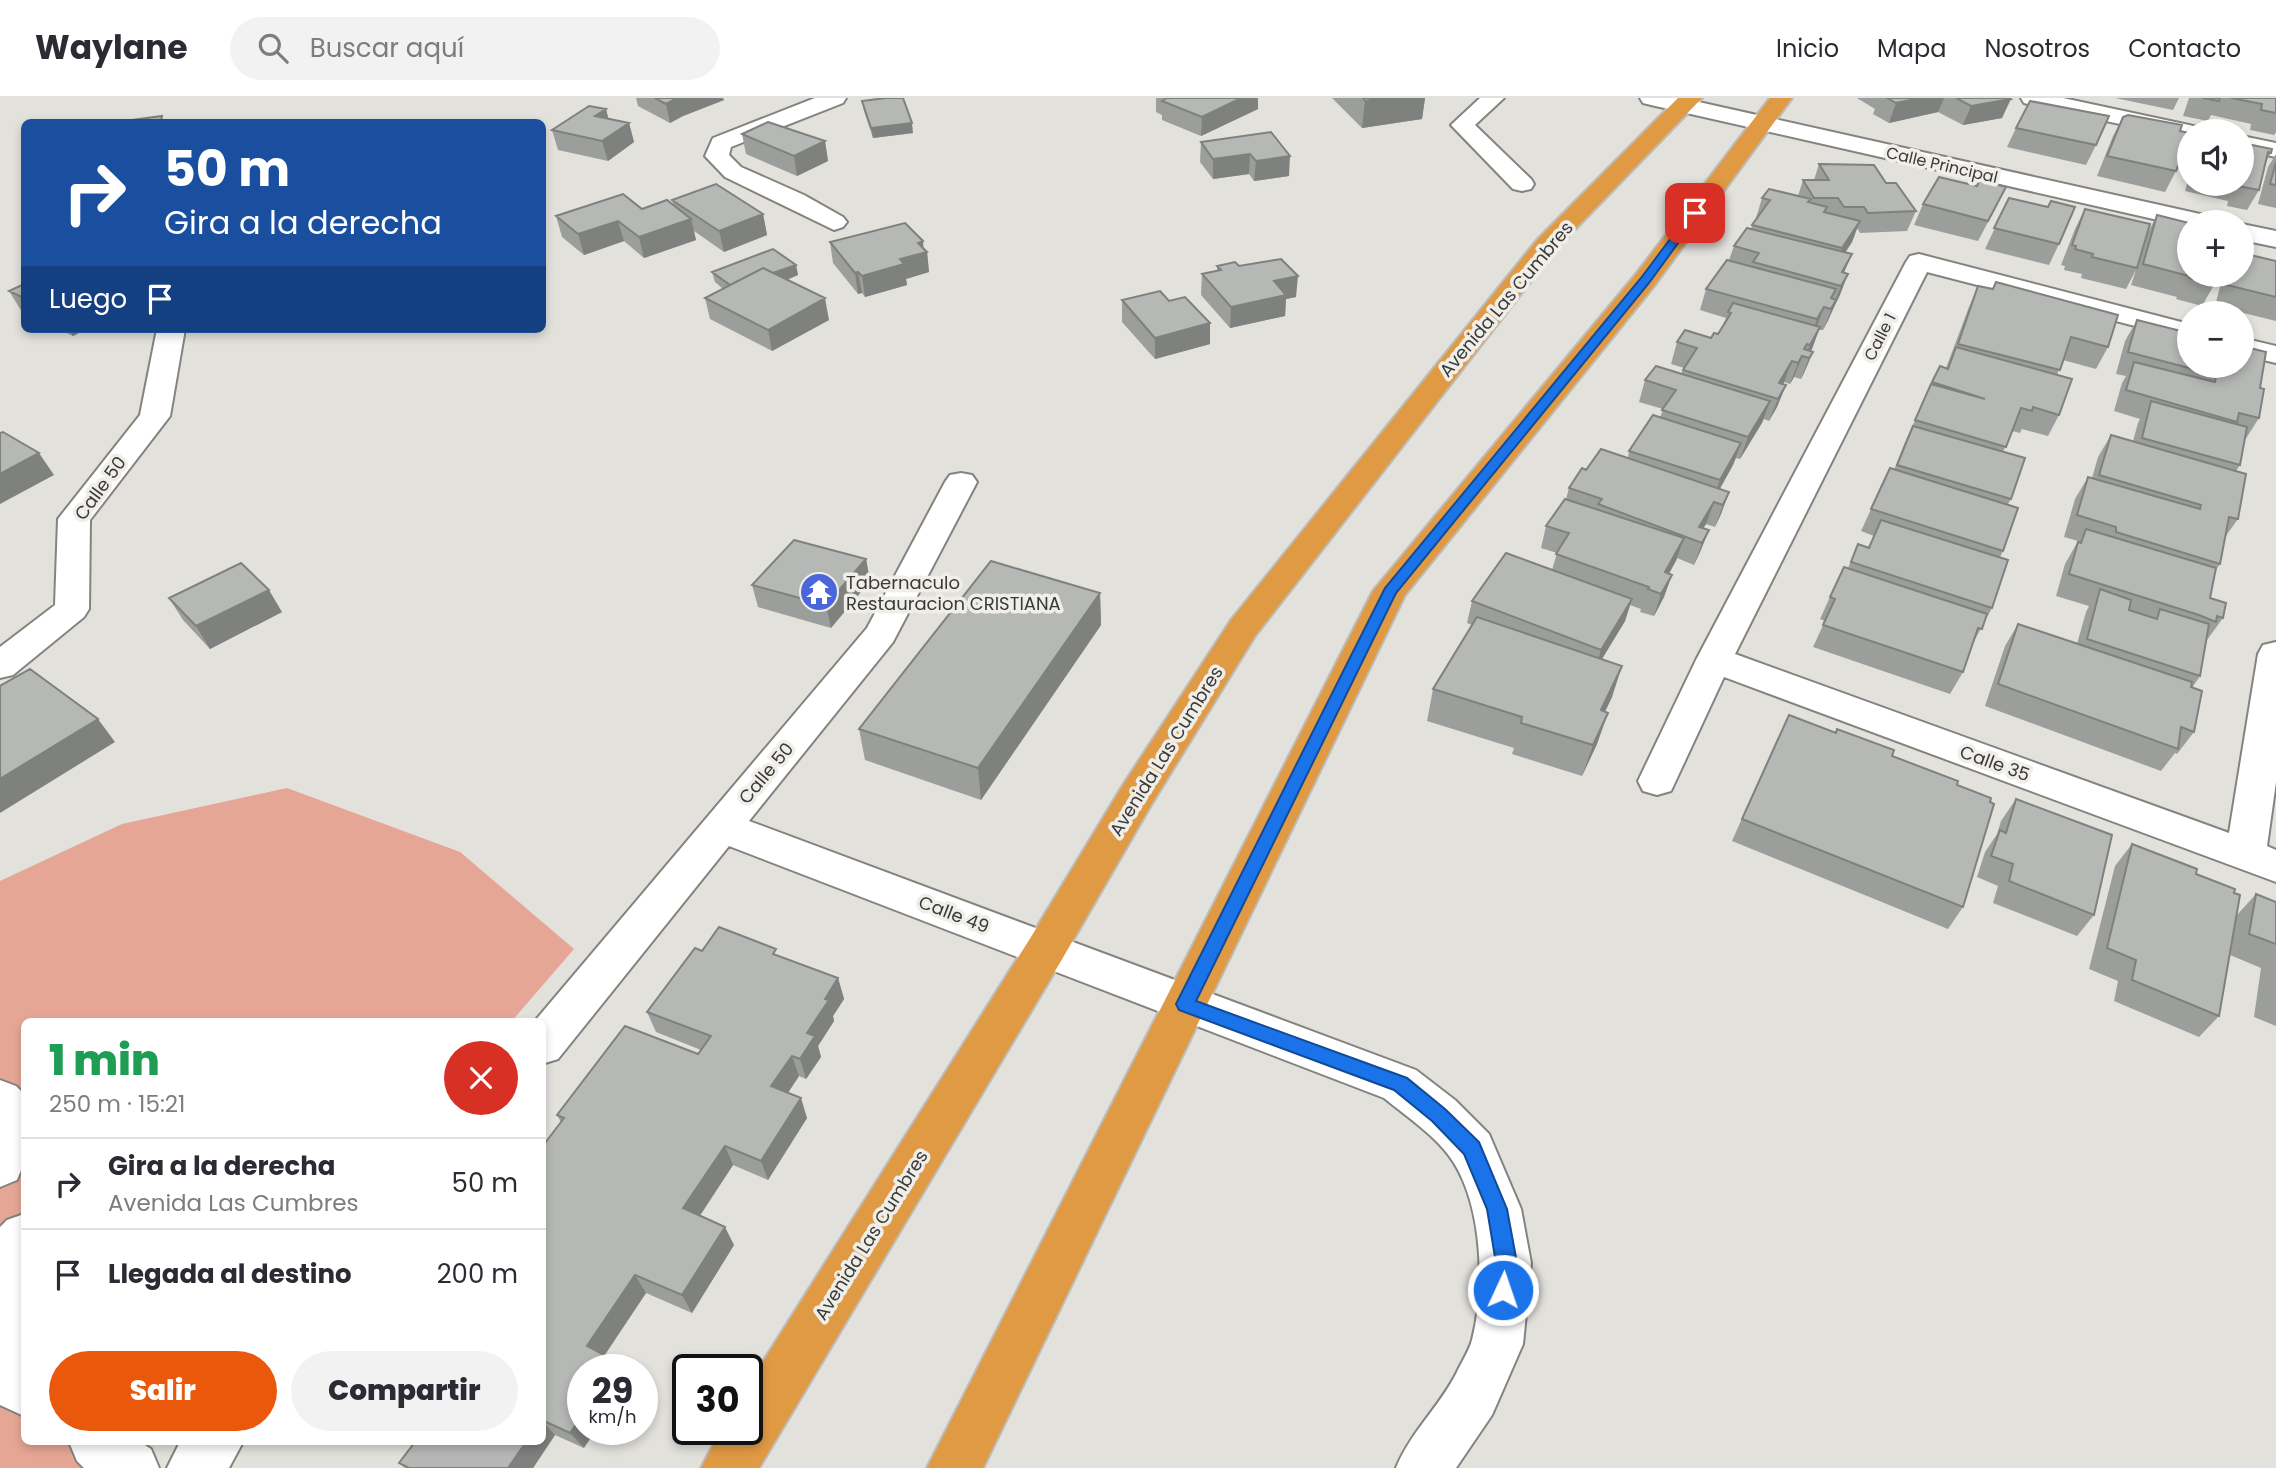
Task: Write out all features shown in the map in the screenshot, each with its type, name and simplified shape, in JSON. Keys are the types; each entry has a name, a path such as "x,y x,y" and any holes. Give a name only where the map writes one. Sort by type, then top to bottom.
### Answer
{"highway":[{"path":"954,1468 1390,591 1645,280 1781,98"},
{"name":"Avenida Las Cumbres","path":"728,1468 1046,949 1137,795 1244,628 1546,245 1676,101"}],"street":[{"path":"834,222 733,172 717,156 721,144 835,98"},
{"path":"1493,98 1462,125 1522,184"},
{"path":"2032,98 2177,129"},
{"name":"Calle Principal","path":"1676,101 1762,124 2177,217"},
{"path":"2254,145 2276,150"},
{"path":"2254,234 2276,239"},
{"name":"Calle 1","path":"1714,660 1919,262 2177,329"},
{"name":"Calle 50","path":"0,666 72,609 74,519 155,416 170,333"},
{"path":"2254,349 2276,355"},
{"name":"Calle 50","path":"546,1040 881,634 961,482"},
{"path":"2261,860 2276,654"},
{"path":"1657,781 1714,660"},
{"name":"Calle 35","path":"1714,660 2261,860"},
{"name":"Calle 49","path":"722,827 1401,1084 1439,1115 1472,1149 1497,1209 1506,1263 1497,1344 1473,1396 1423,1468"},
{"path":"0,1100 6,1104 12,1130 0,1165"},
{"path":"0,1291 15,1246 21,1240"},
{"path":"99,1445 111,1456 132,1468"},
{"path":"194,1468 213,1445"}],"shaded area":[{"path":"287,788 460,852 574,949 514,1018 21,1018 21,1445 144,1445 124,1468 0,1468 0,881 122,824"}],"building":[{"path":"655,98 677,98 666,104"},
{"path":"903,98 912,123 871,128 862,101"},
{"path":"1167,98 1241,98 1202,117 1162,101"},
{"path":"1887,98 1920,98 1896,103"},
{"path":"1956,98 2010,98 2011,99 1971,106"},
{"path":"2231,98 2276,98 2276,113 2261,110 2262,104"},
{"path":"2030,101 2109,116 2096,145 2016,128"},
{"path":"589,106 606,109 595,116 629,123 602,141 552,130"},
{"path":"2128,115 2177,124 2176,171 2107,156 2123,117"},
{"path":"162,116 162,119 140,119"},
{"path":"768,122 825,141 794,156 742,134"},
{"path":"1271,132 1290,156 1256,161 1250,154 1213,159 1201,142"},
{"path":"2254,145 2272,149 2271,153 2268,152 2259,190 2254,189"},
{"path":"2276,162 2276,185 2270,184"},
{"path":"1819,164 1874,165 1886,183 1896,183 1916,211 1868,213 1864,207 1844,207 1838,198 1814,198 1803,180 1829,180"},
{"path":"1939,177 1977,186 1980,180 2006,187 1988,221 1923,204"},
{"path":"716,184 763,214 719,231 672,200"},
{"path":"1769,189 1811,199 1808,202 1827,207 1824,212 1860,221 1842,248 1752,225 1770,200 1762,198"},
{"path":"623,194 642,209 667,200 691,219 639,237 618,221 578,234 556,216"},
{"path":"2009,198 2048,207 2051,201 2075,207 2059,244 1994,228"},
{"path":"2085,209 2150,224 2137,268 2092,257 2093,254 2075,249 2076,246 2072,245"},
{"path":"2157,215 2177,220 2177,273 2143,264"},
{"path":"905,223 923,241 918,243 927,252 900,259 904,264 862,276 858,272 855,273 830,242"},
{"path":"1747,228 1852,254 1842,272 1848,274 1841,286 1753,262 1759,253 1734,246"},
{"path":"773,249 796,265 773,273 763,268 730,285 712,272"},
{"path":"2254,256 2276,261 2276,297 2235,287 2254,287"},
{"path":"1281,259 1298,276 1274,281 1286,295 1231,307 1202,274 1221,270 1217,266 1235,262 1239,266"},
{"path":"1727,260 1836,289 1831,298 1836,300 1831,309 1824,307 1817,319 1706,289"},
{"path":"763,268 825,298 768,330 705,298"},
{"path":"1996,282 2118,315 2108,347 2071,337 2060,370 1958,344 1978,286 1993,289"},
{"path":"21,285 21,297 9,291"},
{"path":"1160,291 1169,301 1185,297 1210,323 1155,338 1122,300"},
{"path":"1733,303 1820,327 1810,345 1807,344 1804,349 1813,352 1809,358 1802,356 1798,363 1792,361 1779,383 1786,385 1778,399 1683,370 1697,348 1677,342 1685,330 1711,338 1714,333 1718,334 1731,313 1728,312"},
{"path":"2137,320 2177,330 2177,365 2128,352"},
{"path":"1956,347 2072,379 2059,415 2033,407 2032,411 2021,408 2006,447 1915,420 1931,384 1985,399 1932,382 1940,366 1948,369"},
{"path":"2254,349 2266,352 2260,388 2264,389 2259,418 2239,413 2237,422 2126,390 2134,362 2177,373 2177,378 2199,378 2215,382 2216,378 2254,378"},
{"path":"1656,366 1770,401 1748,437 1662,410 1676,390 1645,380"},
{"path":"2151,401 2247,427 2240,465 2142,438"},
{"path":"1653,415 1741,443 1720,480 1629,451"},
{"path":"1913,426 2025,458 2011,499 1897,465"},
{"path":"3,432 39,453 0,474 0,433"},
{"path":"2111,435 2246,474 2238,519 2229,517 2220,564 2116,532 2116,527 2077,515 2088,477 2200,509 2201,505 2099,475"},
{"path":"1601,449 1729,492 1723,505 1714,502 1699,527 1709,530 1702,543 1598,504 1602,499 1569,488 1582,468 1586,470"},
{"path":"1890,468 2018,508 2003,551 1871,509"},
{"path":"1565,499 1684,538 1665,572 1672,575 1661,594 1648,589 1649,587 1556,554 1569,533 1546,526"},
{"path":"1881,520 2008,560 1992,608 1851,562 1858,544 1869,548"},
{"path":"2086,529 2216,568 2210,598 2226,603 2223,618 2217,616 2216,622 2069,574 2078,542 2081,543"},
{"path":"794,540 866,559 826,605 752,585"},
{"path":"1506,553 1632,599 1601,650 1472,601"},
{"path":"991,561 1100,593 978,768 859,729"},
{"path":"241,563 269,590 196,626 169,598"},
{"path":"1844,567 1987,614 1982,629 1978,628 1963,672 1823,625 1835,599 1830,597"},
{"path":"2100,589 2131,600 2129,610 2157,619 2160,609 2209,624 2200,676 2087,639"},
{"path":"1477,617 1622,666 1601,710 1608,713 1593,745 1521,723 1522,717 1433,689"},
{"path":"2018,624 2192,682 2191,687 2202,691 2194,732 2181,727 2178,749 1998,684"},
{"path":"30,669 98,719 0,779 0,686"},
{"path":"1789,715 1836,733 1837,729 1894,750 1892,756 1958,781 1957,785 1991,798 1990,802 1994,804 1963,907 1742,819"},
{"path":"2016,799 2112,835 2094,915 2009,881 2013,864 1991,856 2000,830 2006,833"},
{"path":"2132,844 2197,869 2196,874 2235,889 2234,893 2240,895 2219,1016 2132,980 2136,960 2107,948"},
{"path":"2256,894 2276,902 2276,944 2249,934"},
{"path":"719,927 776,949 773,954 838,978 825,999 829,1000 807,1033 815,1036 800,1059 792,1056 771,1086 801,1098 761,1161 725,1146 683,1208 725,1227 682,1295 635,1275 587,1346 602,1354 567,1354 567,1432 546,1422 546,1142 564,1118 557,1115 625,1026 698,1054 711,1036 647,1012 695,948 702,951"},
{"path":"413,1445 524,1445 508,1468 409,1468 399,1463"}],"place":[{"name":"Tabernaculo Restauracion CRISTIANA","path":"819,592"}],"route":[{"path":"1503,1290 1506,1263 1497,1209 1472,1149 1439,1115 1401,1084 1185,1004 1390,591 1645,280 1695,213"}]}
